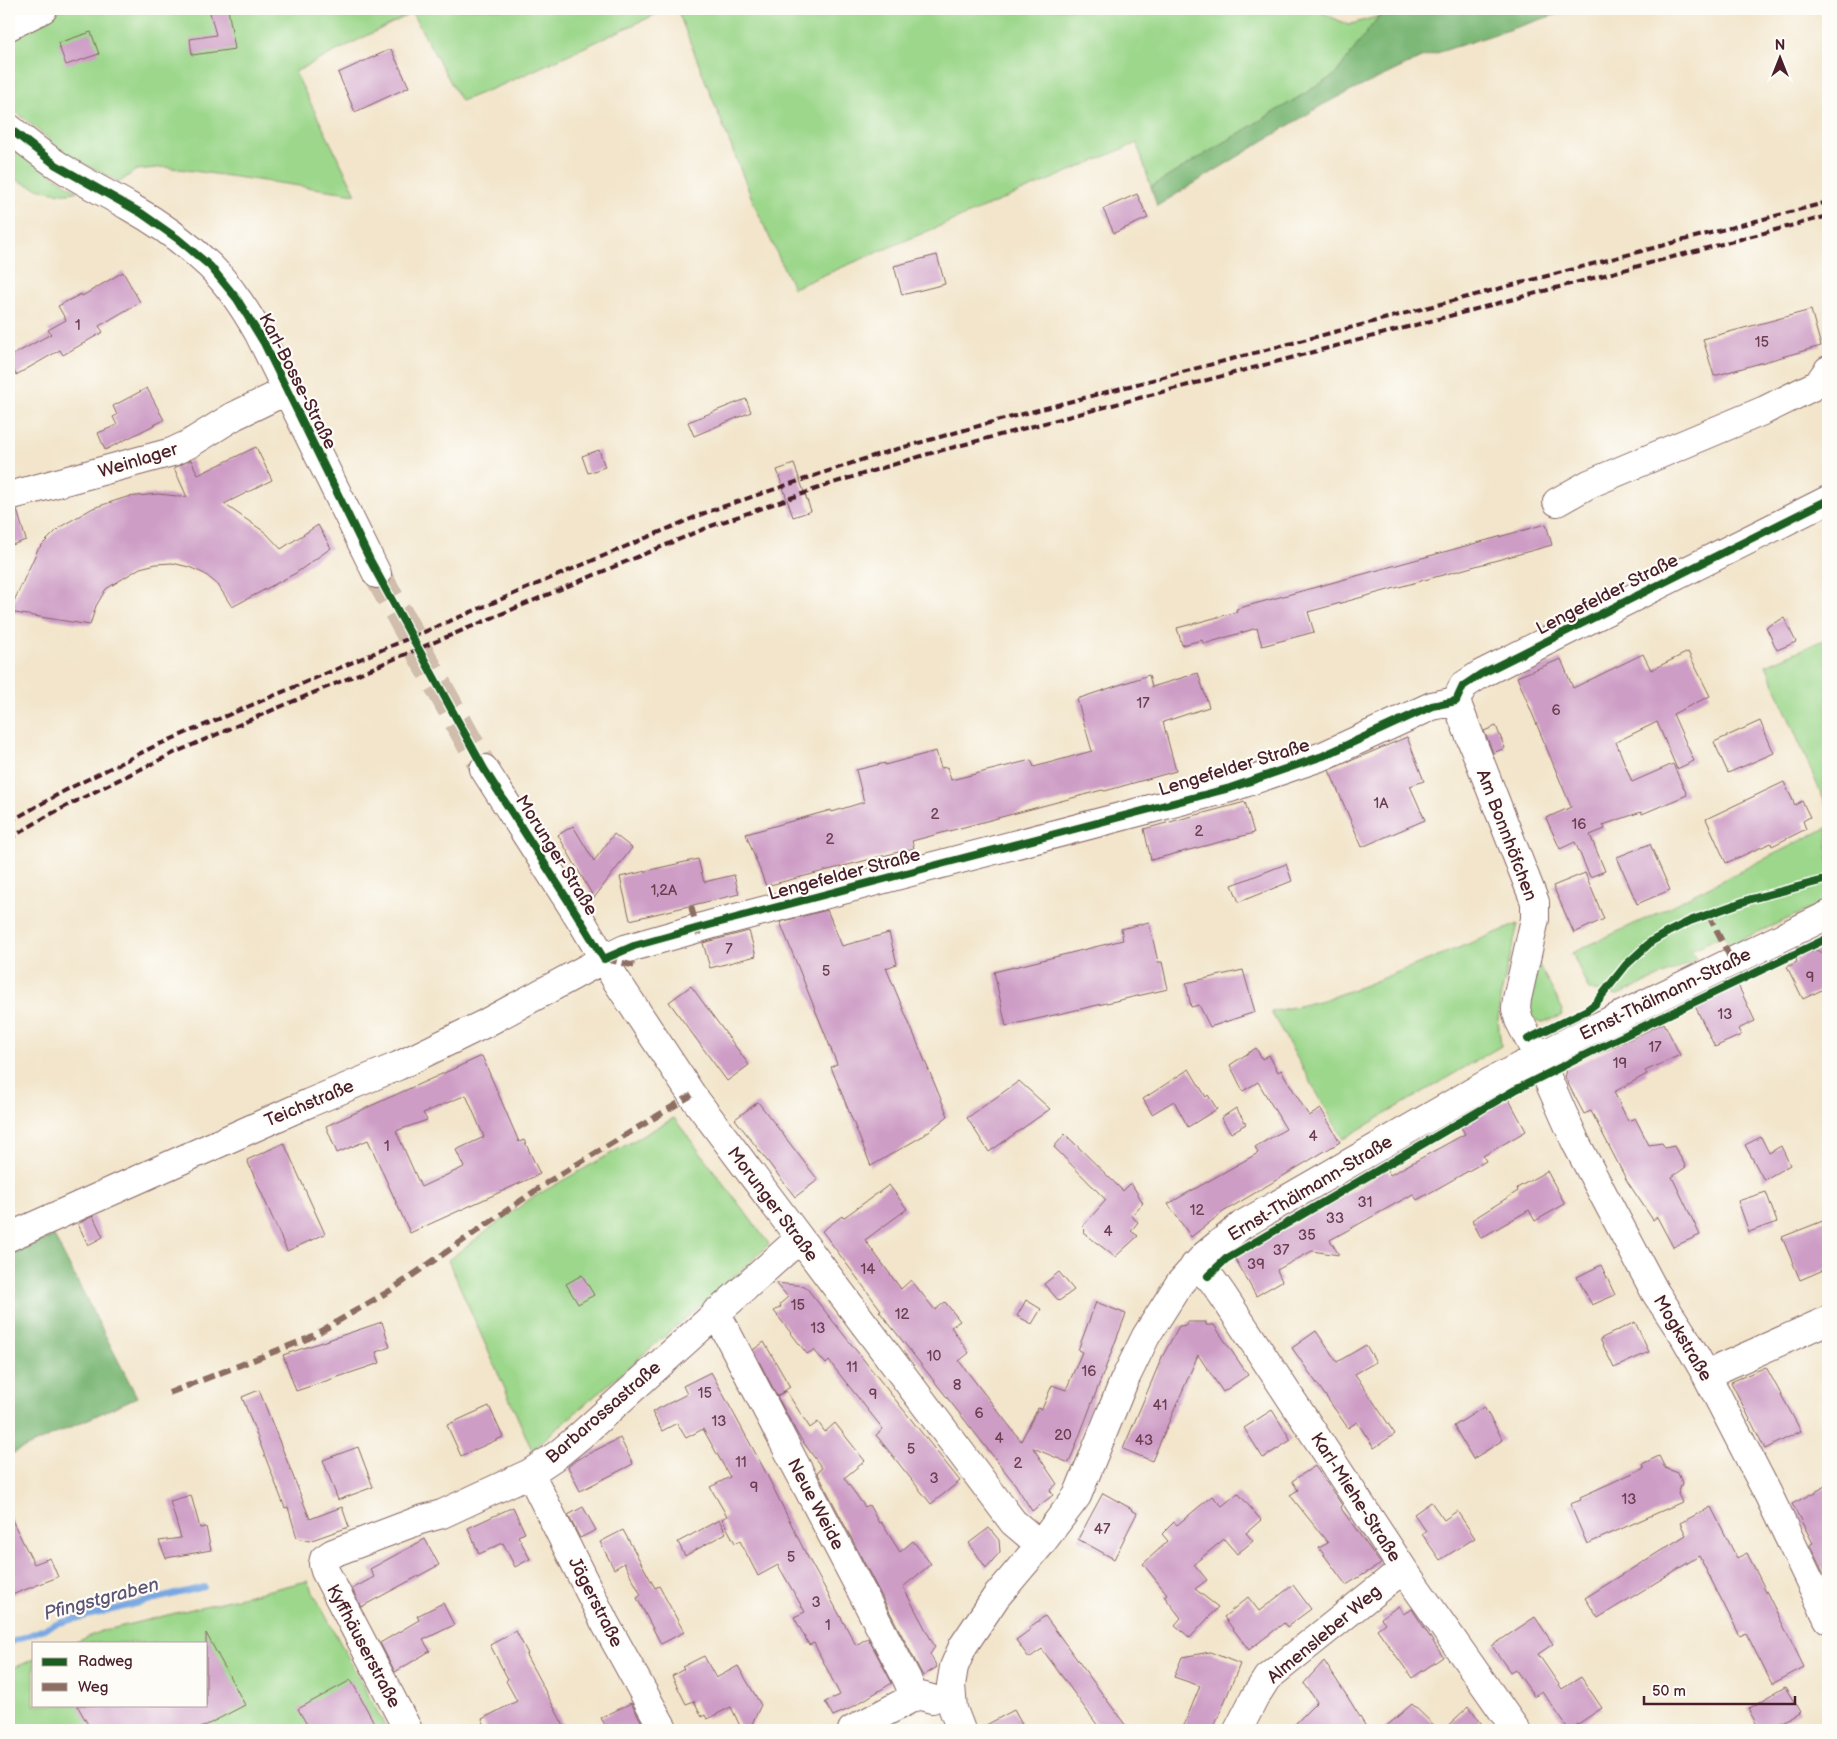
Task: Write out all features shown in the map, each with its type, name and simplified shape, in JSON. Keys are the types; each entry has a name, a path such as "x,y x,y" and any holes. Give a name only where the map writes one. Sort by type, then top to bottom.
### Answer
{"street":[{"path":"9,26 43,9"},
{"name":"Karl-Bosse-Straße","path":"9,128 45,157 65,170 151,220 210,266 225,282 250,317 377,574"},
{"path":"1557,502 1589,484 1765,410 1818,384 1828,370"},
{"name":"Weinlager","path":"9,496 167,453 189,444 234,416 286,391"},
{"name":"Lengefelder Straße","path":"604,959 634,946 713,924 1230,788 1315,759 1432,706 1456,701 1463,686 1481,674 1828,500"},
{"name":"Am Bonnhöfchen","path":"1456,701 1535,902 1535,919 1518,992 1516,1009 1519,1020 1538,1056"},
{"name":"Morunger Straße","path":"484,769 692,1095 1013,1522 1040,1545"},
{"name":"Ernst-Thälmann-Straße","path":"961,1730 955,1715 951,1685 954,1667 967,1638 996,1597 1040,1545 1077,1496 1124,1381 1146,1336 1169,1298 1194,1266 1217,1244 1242,1225 1538,1056 1828,915"},
{"name":"Teichstraße","path":"9,1236 308,1103 398,1066 484,1024 604,959"},
{"name":"Mogkstraße","path":"1538,1056 1576,1143 1654,1292 1684,1336 1707,1376 1768,1494 1828,1619"},
{"name":"Barbarossastraße","path":"323,1561 333,1553 420,1520 442,1514 530,1473 558,1455 799,1239"},
{"name":"Karl-Miehe-Straße","path":"1194,1266 1212,1280 1222,1294 1403,1569 1516,1730"},
{"name":"Neue Weide","path":"716,1312 907,1678 914,1697"},
{"path":"1707,1376 1828,1320"},
{"name":"Jägerstraße","path":"530,1473 605,1623 664,1730"},
{"name":"Kyffhäuserstraße","path":"323,1561 325,1571 408,1730"},
{"name":"Almensleber Weg","path":"1238,1730 1254,1697 1267,1678 1403,1569"},
{"path":"852,1730 914,1697 922,1696 937,1700 952,1699"}],"green space":[{"path":"9,9 668,9 504,84 461,101 412,13 295,72 356,194 165,167 136,170 120,182 69,156 9,106"},
{"path":"677,9 1315,9 1348,25 1379,16 1335,75 1151,187 1137,143 793,288 754,204"},
{"path":"1394,9 1573,9 1421,58 1324,104 1157,206 1151,187 1335,75 1379,16"},
{"path":"9,146 77,191 62,193 44,190 12,177 9,175"},
{"path":"1828,638 1828,810 1766,665"},
{"path":"1828,827 1828,901 1729,945 1724,935 1691,950 1696,960 1618,995 1589,990 1572,953 1647,918"},
{"path":"1518,924 1500,999 1498,1020 1501,1046 1343,1139 1271,1012 1323,1000 1363,986"},
{"path":"1538,963 1563,1010 1561,1016 1540,1023 1531,1018 1527,1008"},
{"path":"674,1118 769,1244 744,1268 532,1450 448,1260 530,1199"},
{"path":"54,1236 9,1257 9,1251"},
{"path":"54,1236 137,1397 9,1455 9,1257"},
{"path":"307,1581 387,1730 9,1730 9,1670 32,1660 32,1706 208,1706 208,1642 76,1642 102,1631"}],"building":[{"path":"209,9 228,9 235,49 192,55 190,39 216,35"},
{"path":"91,32 99,54 66,65 58,43"},
{"path":"391,49 409,87 355,112 338,73"},
{"path":"1137,194 1148,218 1114,233 1103,209"},
{"path":"937,255 945,284 902,295 894,266"},
{"path":"123,272 140,302 99,326 103,332 63,355 60,350 16,375 9,357 51,334 48,330 66,320 58,306 81,294 82,296"},
{"path":"1811,310 1821,346 1714,376 1703,339"},
{"path":"147,388 164,420 105,450 98,433 117,425 113,417 117,415 113,406"},
{"path":"746,399 751,412 694,436 688,422"},
{"path":"256,447 272,480 224,504 266,533 281,549 318,525 331,548 296,573 232,607 218,585 205,574 189,567 172,563 156,564 140,568 106,589 96,606 90,625 9,612 38,549 60,527 93,508 127,497 158,494 187,497 174,468 191,460 198,475"},
{"path":"599,450 605,467 588,473 582,456"},
{"path":"794,464 811,511 793,517 777,470"},
{"path":"17,510 26,540 9,546 9,511"},
{"path":"1546,524 1552,545 1308,612 1314,632 1262,646 1257,628 1204,644 1202,640 1182,645 1177,628 1237,612 1236,609"},
{"path":"1784,618 1796,642 1777,650 1766,627"},
{"path":"1688,652 1710,696 1673,714 1694,761 1677,769 1657,722 1616,742 1632,782 1673,764 1687,795 1642,814 1641,812 1603,825 1605,829 1590,835 1605,871 1590,877 1575,842 1560,849 1546,818 1571,807 1517,677 1561,659 1573,688 1643,654 1651,670"},
{"path":"1198,673 1209,707 1163,722 1176,771 912,841 914,848 766,886 746,834 864,802 856,770 885,763 885,765 936,751 941,768 947,767 951,780 1031,760 1034,767 1092,751 1077,699 1149,675 1152,687"},
{"path":"1760,721 1774,753 1728,773 1714,742"},
{"path":"1496,726 1505,748 1493,753 1484,731"},
{"path":"1407,737 1424,781 1410,786 1425,820 1362,847 1329,770"},
{"path":"1784,782 1795,805 1802,801 1810,817 1803,821 1806,829 1772,846 1771,843 1726,863 1706,819"},
{"path":"1245,802 1254,833 1151,860 1144,829"},
{"path":"573,826 594,861 614,834 632,848 594,898 558,835"},
{"path":"1650,844 1670,890 1637,904 1617,857"},
{"path":"698,859 704,882 734,875 739,894 630,920 620,877"},
{"path":"1286,864 1292,881 1239,902 1232,885"},
{"path":"1585,873 1604,919 1574,933 1553,886"},
{"path":"827,910 842,946 889,933 897,964 886,968 948,1116 921,1137 871,1166 831,1067 837,1064 780,922"},
{"path":"1149,922 1158,962 1162,962 1168,989 1006,1026 994,972 1123,940 1121,929"},
{"path":"749,931 756,956 710,968 703,943"},
{"path":"1816,950 1826,954 1828,958 1828,987 1803,999 1787,967 1797,962 1796,959"},
{"path":"1243,970 1255,1012 1210,1027 1199,1005 1191,1007 1186,983"},
{"path":"1738,985 1755,1021 1738,1029 1741,1035 1715,1047 1695,1006"},
{"path":"691,986 749,1065 727,1081 669,1002"},
{"path":"1664,1023 1680,1055 1645,1071 1647,1074 1614,1092 1628,1121 1635,1118 1649,1145 1662,1143 1665,1148 1674,1146 1686,1167 1672,1177 1700,1235 1673,1247 1657,1217 1653,1220 1627,1181 1591,1111 1584,1114 1565,1078 1567,1069"},
{"path":"1256,1048 1262,1059 1269,1055 1278,1072 1281,1070 1309,1116 1321,1109 1340,1142 1223,1212 1191,1237 1168,1204 1258,1153 1255,1147 1286,1129 1258,1082 1243,1091 1230,1065"},
{"path":"482,1056 519,1142 524,1140 540,1174 410,1233 368,1140 337,1153 326,1126","holes":["466,1095 484,1137 456,1150 464,1167 421,1187 396,1131 427,1120 423,1113"]},
{"path":"1189,1069 1206,1097 1208,1095 1217,1109 1188,1127 1174,1101 1152,1114 1143,1099"},
{"path":"1019,1081 1050,1109 989,1152 967,1118"},
{"path":"1508,1098 1526,1131 1483,1156 1486,1161 1417,1200 1413,1194 1330,1240 1339,1255 1312,1251 1277,1270 1282,1281 1256,1296 1235,1258 1373,1179 1372,1177 1386,1168 1390,1175 1465,1134 1461,1127"},
{"path":"758,1102 818,1180 795,1197 735,1119"},
{"path":"1236,1108 1246,1124 1231,1133 1221,1118"},
{"path":"1065,1134 1123,1191 1131,1183 1143,1203 1131,1216 1138,1222 1131,1231 1138,1236 1115,1257 1084,1233 1085,1230 1082,1227 1106,1200 1054,1147"},
{"path":"1761,1137 1769,1153 1781,1146 1790,1165 1764,1180 1745,1145"},
{"path":"284,1143 325,1234 287,1251 247,1160"},
{"path":"1547,1171 1565,1204 1535,1221 1529,1210 1481,1238 1472,1220 1518,1191 1517,1188"},
{"path":"889,1185 907,1209 865,1240 901,1289 911,1280 935,1310 945,1302 960,1321 951,1327 969,1353 959,1361 1021,1441 1038,1408 1042,1409 1052,1385 1066,1390 1082,1352 1078,1350 1096,1302 1126,1314 1069,1463 1033,1448 1057,1484 1050,1490 1053,1495 1032,1511 1015,1484 879,1311 881,1310 822,1231"},
{"path":"1766,1192 1777,1222 1749,1232 1738,1201"},
{"path":"93,1216 103,1237 88,1245 78,1224"},
{"path":"1828,1219 1828,1268 1800,1280 1782,1237"},
{"path":"1601,1265 1615,1295 1592,1305 1577,1277"},
{"path":"1059,1272 1074,1290 1059,1301 1044,1284"},
{"path":"582,1275 594,1295 578,1304 566,1284"},
{"path":"776,1283 805,1286 960,1481 931,1504 876,1435 883,1429 829,1361 826,1364 814,1350 807,1354 774,1311 781,1307 780,1304 788,1297"},
{"path":"1026,1300 1041,1309 1032,1324 1017,1316"},
{"path":"382,1322 390,1347 376,1352 380,1363 296,1391 283,1355"},
{"path":"1187,1322 1206,1322 1206,1325 1214,1325 1248,1375 1223,1392 1198,1355 1152,1461 1123,1449 1162,1357 1179,1326 1187,1325"},
{"path":"1635,1322 1649,1352 1614,1368 1600,1339"},
{"path":"1316,1331 1337,1362 1366,1345 1376,1362 1355,1374 1395,1434 1374,1448 1357,1422 1348,1428 1292,1348"},
{"path":"764,1342 790,1387 777,1396 753,1350"},
{"path":"1766,1367 1801,1431 1765,1449 1731,1382"},
{"path":"711,1372 856,1645 868,1638 892,1683 849,1709 833,1716 825,1702 840,1695 814,1643 809,1645 794,1617 805,1612 778,1565 758,1576 740,1541 735,1543 722,1519 727,1516 710,1487 730,1477 703,1429 686,1438 677,1423 662,1431 652,1412 687,1394 683,1386"},
{"path":"259,1390 310,1519 342,1507 349,1527 309,1541 297,1538 288,1507 285,1508 242,1397"},
{"path":"786,1391 810,1428 818,1422 825,1432 835,1423 865,1461 844,1478 865,1507 869,1505 879,1523 881,1522 900,1552 913,1541 931,1564 903,1587 935,1647 930,1654 937,1667 923,1676 817,1472 822,1468 798,1435 777,1396"},
{"path":"489,1406 503,1437 461,1456 447,1425"},
{"path":"1484,1407 1503,1440 1473,1459 1454,1426"},
{"path":"1272,1410 1291,1440 1263,1458 1244,1428"},
{"path":"620,1438 633,1464 580,1491 568,1467 576,1460"},
{"path":"358,1447 373,1487 338,1500 323,1460"},
{"path":"1659,1456 1665,1468 1678,1473 1682,1483 1678,1494 1682,1502 1587,1544 1570,1504 1581,1500 1580,1497 1644,1468 1642,1464"},
{"path":"1315,1466 1342,1505 1340,1507 1381,1564 1346,1585 1319,1548 1328,1543 1290,1495 1298,1490 1292,1481"},
{"path":"1828,1485 1828,1583 1810,1545 1813,1543 1792,1504"},
{"path":"1103,1493 1137,1513 1114,1559 1078,1539"},
{"path":"1238,1493 1261,1520 1246,1533 1253,1541 1237,1554 1224,1539 1194,1564 1207,1580 1195,1589 1218,1607 1190,1638 1175,1625 1181,1618 1164,1596 1167,1594 1143,1564 1168,1541 1162,1534 1174,1522 1177,1525 1212,1496 1222,1506"},
{"path":"191,1495 200,1528 206,1527 211,1550 166,1558 159,1541 181,1538 170,1501"},
{"path":"1431,1502 1444,1520 1457,1511 1475,1538 1440,1560 1422,1534 1426,1531 1414,1514"},
{"path":"513,1507 525,1533 518,1536 530,1559 515,1567 503,1543 479,1554 468,1528"},
{"path":"583,1507 596,1530 580,1538 568,1515"},
{"path":"1711,1507 1737,1558 1747,1553 1804,1667 1772,1684 1746,1633 1740,1636 1699,1556 1598,1618 1585,1598 1686,1535 1680,1523"},
{"path":"9,1514 34,1564 50,1558 58,1577 9,1596"},
{"path":"719,1520 726,1533 685,1556 678,1542"},
{"path":"989,1528 999,1540 1000,1552 986,1568 969,1543"},
{"path":"623,1530 655,1588 659,1586 684,1632 661,1644 637,1598 641,1595 624,1563 614,1569 600,1542"},
{"path":"425,1539 439,1565 361,1607 352,1589 374,1577 370,1569"},
{"path":"1293,1585 1311,1609 1287,1627 1284,1623 1249,1650 1224,1617 1248,1597 1259,1611"},
{"path":"443,1603 454,1625 423,1640 430,1651 395,1672 380,1643 419,1620 417,1616"},
{"path":"1399,1606 1403,1614 1412,1609 1443,1657 1412,1678 1377,1629 1385,1623 1381,1618"},
{"path":"1045,1616 1129,1730 1101,1730 1042,1649 1029,1658 1016,1640"},
{"path":"1535,1617 1553,1644 1538,1654 1562,1689 1581,1677 1602,1708 1569,1730 1542,1691 1534,1696 1515,1669 1510,1672 1492,1646"},
{"path":"516,1631 528,1654 526,1655 566,1730 487,1730 482,1719 517,1701 490,1645"},
{"path":"206,1633 245,1705 197,1730 91,1730 78,1706 208,1706 208,1642 206,1642"},
{"path":"1210,1652 1240,1664 1213,1730 1182,1730 1200,1686 1174,1677 1182,1657"},
{"path":"704,1656 716,1678 738,1666 761,1705 749,1730 742,1730 731,1707 707,1719 705,1715 702,1717 694,1701 686,1704 672,1676 684,1669 682,1667"},
{"path":"1324,1661 1368,1730 1289,1730 1317,1702 1304,1683"},
{"path":"351,1680 378,1730 310,1730 298,1709"},
{"path":"1785,1687 1800,1712 1768,1730 1760,1730 1748,1709"},
{"path":"631,1703 646,1730 608,1730 601,1718"},
{"path":"1412,1704 1439,1730 1382,1730"},
{"path":"1469,1706 1486,1730 1443,1730"},
{"path":"1014,1710 1025,1730 977,1730"}],"waterway":[{"name":"Pfingstgraben","path":"9,1643 59,1623 204,1587"}],"tunnel":[{"path":"377,574 484,769"}],"railway":[{"path":"9,822 66,790 155,746 707,512 876,455 1000,420 1828,202"},
{"path":"9,839 47,816 110,784 174,753 275,709 711,526 833,483 928,454 1828,216"}],"marked path":[{"path":"691,906 700,940"},
{"path":"1708,914 1732,961"},
{"path":"605,959 636,966"},
{"path":"169,1393 309,1338 391,1290 551,1180 692,1095"}],"cycle path":[{"path":"9,128 56,165 141,213 178,239 210,266 237,299 264,343 371,562 484,769 604,959 634,946 713,924 1230,788 1323,756 1432,706 1456,701 1463,686 1481,674 1828,500"},
{"path":"1528,1039 1587,1010 1595,1004 1626,965 1652,941 1668,932 1690,921 1751,899 1828,879"},
{"path":"1208,1276 1226,1259 1515,1090 1828,938"}]}
